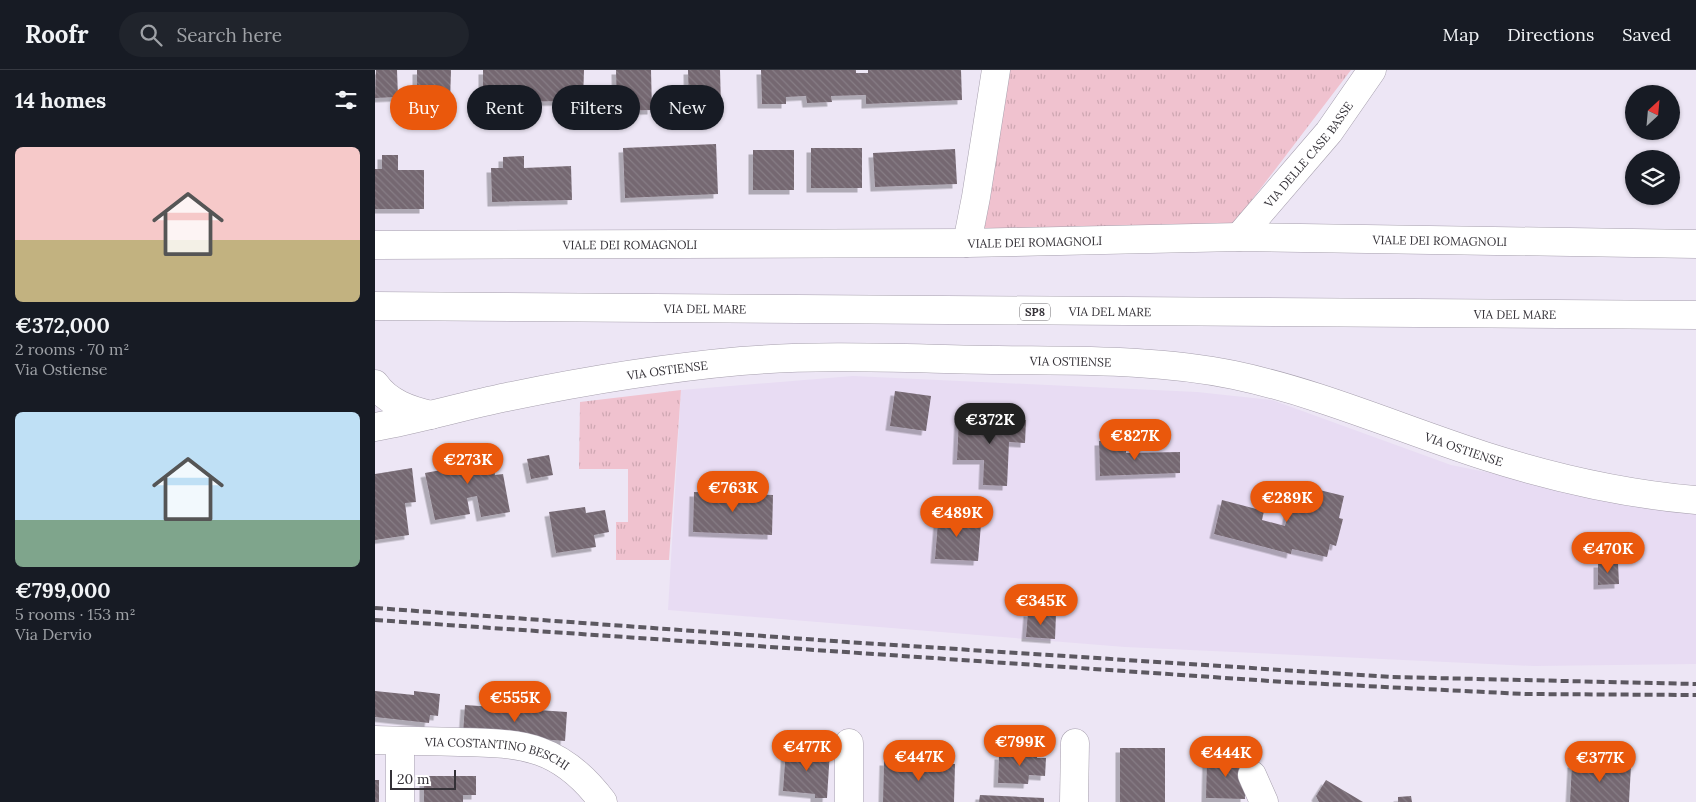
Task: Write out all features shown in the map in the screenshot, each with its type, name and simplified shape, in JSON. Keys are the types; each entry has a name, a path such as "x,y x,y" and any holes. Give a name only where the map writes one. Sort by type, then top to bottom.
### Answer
{"main road":[{"path":"967,243 996,70"},
{"name":"VIA DELLE CASE BASSE","path":"1239,237 1329,132 1372,70"},
{"name":"VIALE DEI ROMAGNOLI","path":"375,245 967,243 1239,237 1696,244"},
{"name":"VIA DEL MARE","path":"375,306 1696,315"},
{"name":"VIA OSTIENSE","path":"375,427 563,386 707,365 760,360 829,358 962,359 1149,364 1221,373 1274,385 1330,402 1485,456 1560,478 1609,489 1696,500"},
{"name":"VIA OSTIENSE","path":"375,384 382,393 400,405 431,414"},
{"path":"388,741 399,802"},
{"name":"VIA COSTANTINO BESCHI","path":"388,741 502,743 532,748 551,756 572,769 583,778 603,802"},
{"path":"849,743 849,802"},
{"path":"1074,802 1075,744"},
{"path":"1252,775 1264,802"}],"shaded area":[{"path":"853,376 1197,392 1272,400 1451,465 1696,514 1696,664 1534,666 1125,647 668,610 681,390"}],"green space":[{"path":"1005,70 1351,70 1232,226 983,233"},
{"path":"681,390 669,560 616,560 616,522 628,522 628,469 579,469 580,402"}],"building":[{"path":"376,70 397,70 398,85 390,85 390,97 375,98"},
{"path":"417,70 451,70 451,85 417,85"},
{"path":"483,70 584,70 584,85 552,85 552,101 542,101 542,85 483,85"},
{"path":"616,70 651,70 650,110 640,110 640,85 616,85"},
{"path":"688,70 720,70 720,85 688,85"},
{"path":"761,70 856,70 856,73 868,73 868,70 961,70 962,100 866,104 866,95 831,96 832,102 807,103 806,96 786,97 786,104 762,104"},
{"path":"716,144 718,194 625,198 623,148"},
{"path":"811,148 862,148 862,188 811,188"},
{"path":"955,149 957,184 875,187 873,153"},
{"path":"753,150 794,150 794,190 753,190"},
{"path":"382,155 398,155 398,170 424,170 424,209 375,209 375,169 382,169"},
{"path":"524,156 524,168 571,166 572,200 492,202 491,168 503,168 503,157"},
{"path":"895,391 931,396 926,431 890,426"},
{"path":"959,417 1026,420 1025,443 1009,442 1007,486 983,485 984,460 957,460"},
{"path":"1126,440 1126,453 1180,452 1180,473 1100,476 1099,441"},
{"path":"490,445 495,475 503,474 510,512 481,517 477,496 467,498 470,514 435,520 425,473 452,468 449,453"},
{"path":"549,455 553,475 531,479 527,459"},
{"path":"412,468 416,502 405,503 409,535 375,540 375,474"},
{"path":"1295,484 1344,496 1339,518 1343,519 1336,546 1330,544 1327,557 1292,549 1291,554 1214,534 1222,500 1264,511 1262,520 1285,526"},
{"path":"694,492 773,495 772,535 693,532"},
{"path":"585,507 586,513 605,510 609,532 594,535 596,547 556,553 549,512"},
{"path":"939,510 959,512 959,522 981,524 978,561 935,559"},
{"path":"1598,563 1618,563 1619,584 1598,585"},
{"path":"1028,612 1056,614 1055,639 1026,637"},
{"path":"375,691 414,695 414,691 440,694 438,716 430,715 429,723 375,717"},
{"path":"465,705 567,712 565,741 463,733"},
{"path":"786,748 830,751 827,798 815,798 815,794 783,791"},
{"path":"1120,748 1165,748 1165,802 1120,802"},
{"path":"1014,751 1038,751 1037,758 1046,758 1045,776 1029,775 1028,784 998,783 999,755 1014,756"},
{"path":"1207,757 1246,757 1245,799 1206,798"},
{"path":"884,761 955,764 954,802 883,802"},
{"path":"1572,763 1631,766 1629,802 1570,802"},
{"path":"424,776 476,776 476,795 463,795 463,802 424,802"},
{"path":"375,780 379,780 379,802 375,802"},
{"path":"1326,780 1363,802 1319,802 1316,796"},
{"path":"980,795 1044,798 1044,802 979,802"},
{"path":"1411,796 1412,802 1398,802 1398,797"}],"railway":[{"path":"375,608 847,642 1391,677 1696,684"},
{"path":"375,620 1285,682 1525,694 1696,695"}]}
